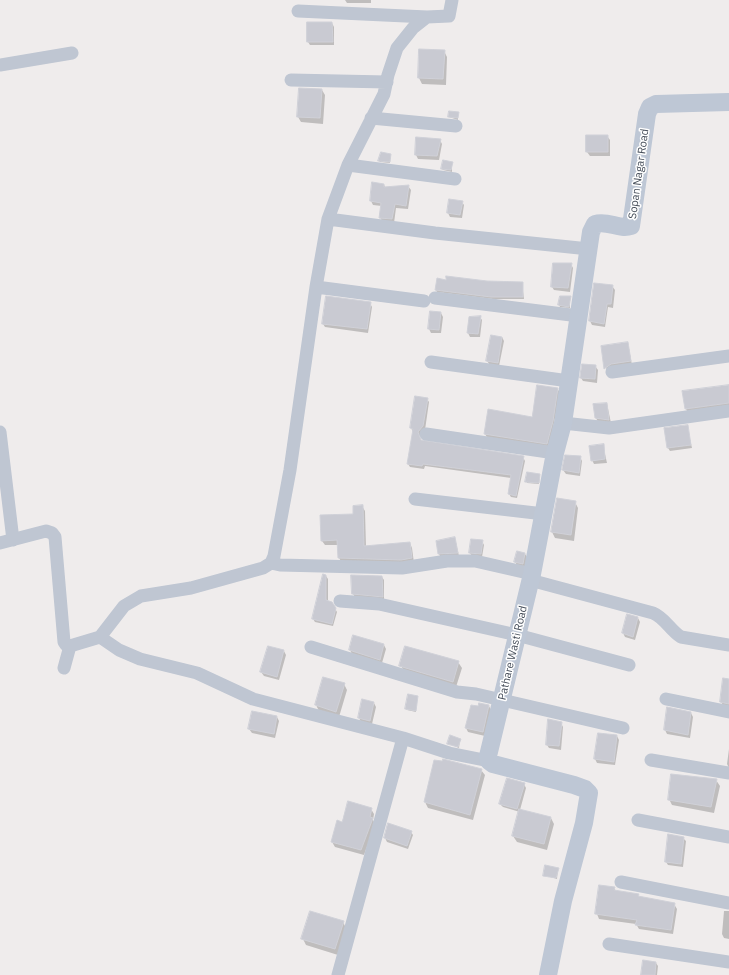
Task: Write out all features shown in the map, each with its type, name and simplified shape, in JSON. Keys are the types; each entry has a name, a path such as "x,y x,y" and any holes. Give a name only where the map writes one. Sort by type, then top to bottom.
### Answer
{"street":[{"path":"298,11 427,17 449,16 452,0"},
{"path":"0,544 46,531 52,533 55,537 64,642 66,645 70,646 100,638 124,606 141,596 191,588 263,568 271,563 274,556 290,470 316,287 328,219 348,165 370,118 384,94 397,48 413,28 427,17"},
{"path":"0,65 72,53"},
{"path":"291,80 387,82"},
{"name":"Sopan Nagar Road","path":"563,423 591,232 595,224 602,222 626,228 631,226 633,223 647,114 650,107 656,104 729,102"},
{"path":"370,118 456,126"},
{"path":"348,165 455,179"},
{"path":"328,219 435,233 589,249"},
{"path":"316,287 579,316"},
{"path":"612,372 729,356"},
{"path":"431,362 569,381"},
{"path":"563,423 609,428 729,411"},
{"name":"Pathare Wasti Road","path":"489,761 488,756 531,577 555,453 563,423"},
{"path":"0,432 13,540"},
{"path":"426,434 555,453"},
{"path":"415,500 544,514"},
{"path":"271,563 280,565 333,568 402,568 448,560 475,561 653,613 660,616 676,634 681,637 729,645"},
{"path":"340,601 379,604 517,635 629,665"},
{"path":"100,638 119,650 140,660 197,673 254,700 489,761 585,789 589,793 584,823 563,902 548,975"},
{"path":"64,668 70,646"},
{"path":"311,647 457,692 476,694 623,728"},
{"path":"666,699 729,712"},
{"path":"338,975 403,738"},
{"path":"651,760 729,773"},
{"path":"638,820 729,837"},
{"path":"621,882 729,902"},
{"path":"609,944 729,962"}],"building":[{"path":"307,22 332,22 333,42 307,42"},
{"path":"419,49 445,50 443,79 418,78"},
{"path":"299,88 322,89 320,118 297,117"},
{"path":"449,111 459,112 458,118 448,117"},
{"path":"586,135 608,135 608,152 586,152"},
{"path":"416,137 441,139 437,156 415,155"},
{"path":"381,152 391,154 390,162 378,161"},
{"path":"443,160 453,162 451,170 441,169"},
{"path":"372,182 384,184 384,187 409,185 406,206 395,204 392,219 379,218 381,203 370,201"},
{"path":"449,199 463,201 460,215 447,213"},
{"path":"553,263 572,263 568,288 551,287"},
{"path":"446,276 487,281 523,282 523,297 491,297 435,290 437,278 446,280"},
{"path":"594,283 613,285 611,304 607,304 604,324 589,321"},
{"path":"326,296 371,302 367,329 322,324"},
{"path":"560,296 571,296 569,307 558,305"},
{"path":"430,311 441,312 439,330 428,329"},
{"path":"481,316 478,334 467,333 469,317"},
{"path":"491,335 502,337 498,363 486,361"},
{"path":"628,342 631,361 611,364 604,369 601,346"},
{"path":"582,364 596,365 595,379 580,378"},
{"path":"537,385 558,388 553,421 547,444 484,434 488,409 532,417"},
{"path":"729,385 729,403 685,409 682,391"},
{"path":"415,396 428,398 423,426 418,432 421,440 524,456 516,496 508,494 511,475 423,464 422,466 407,464 413,429 410,428"},
{"path":"607,403 609,420 595,418 593,404"},
{"path":"688,425 691,445 667,448 664,428"},
{"path":"604,444 605,459 591,461 589,446"},
{"path":"565,455 581,456 579,473 562,470"},
{"path":"527,472 540,474 539,483 525,482"},
{"path":"557,498 576,501 571,535 551,532"},
{"path":"363,505 364,546 410,542 412,558 401,560 338,558 337,540 321,541 320,515 353,514 353,506"},
{"path":"455,537 458,553 438,554 436,541"},
{"path":"471,539 483,540 481,554 469,553"},
{"path":"517,551 525,553 523,564 514,562"},
{"path":"323,574 326,575 326,600 332,602 336,608 332,624 312,619"},
{"path":"351,575 382,576 383,597 352,594"},
{"path":"627,614 638,617 633,637 622,633"},
{"path":"353,635 384,644 380,660 349,650"},
{"path":"268,646 284,650 277,677 260,672"},
{"path":"405,646 459,661 453,682 399,666"},
{"path":"323,677 345,683 336,712 315,705"},
{"path":"723,678 729,679 729,704 720,702"},
{"path":"408,694 418,696 416,711 405,709"},
{"path":"362,699 374,702 370,721 358,718"},
{"path":"479,703 489,705 483,732 465,728 471,705 478,706"},
{"path":"667,707 691,712 688,735 664,730"},
{"path":"252,711 277,716 274,734 248,729"},
{"path":"548,719 562,722 559,746 546,745"},
{"path":"598,733 617,735 614,762 594,759"},
{"path":"450,735 461,739 458,747 447,744"},
{"path":"443,759 482,769 470,815 424,802 434,760 442,761"},
{"path":"671,774 717,779 711,807 668,800"},
{"path":"507,778 525,783 517,809 499,804"},
{"path":"348,801 372,808 370,817 373,818 361,850 331,842 337,820 342,822"},
{"path":"519,809 551,817 544,844 512,836"},
{"path":"388,823 412,831 407,846 384,838"},
{"path":"668,834 684,837 681,864 665,862"},
{"path":"545,865 559,868 556,878 543,876"},
{"path":"599,885 615,887 614,890 639,894 638,896 675,903 671,930 635,925 637,920 595,914"},
{"path":"310,911 344,921 335,949 301,939"},
{"path":"643,960 656,962 655,975 641,975"}]}
